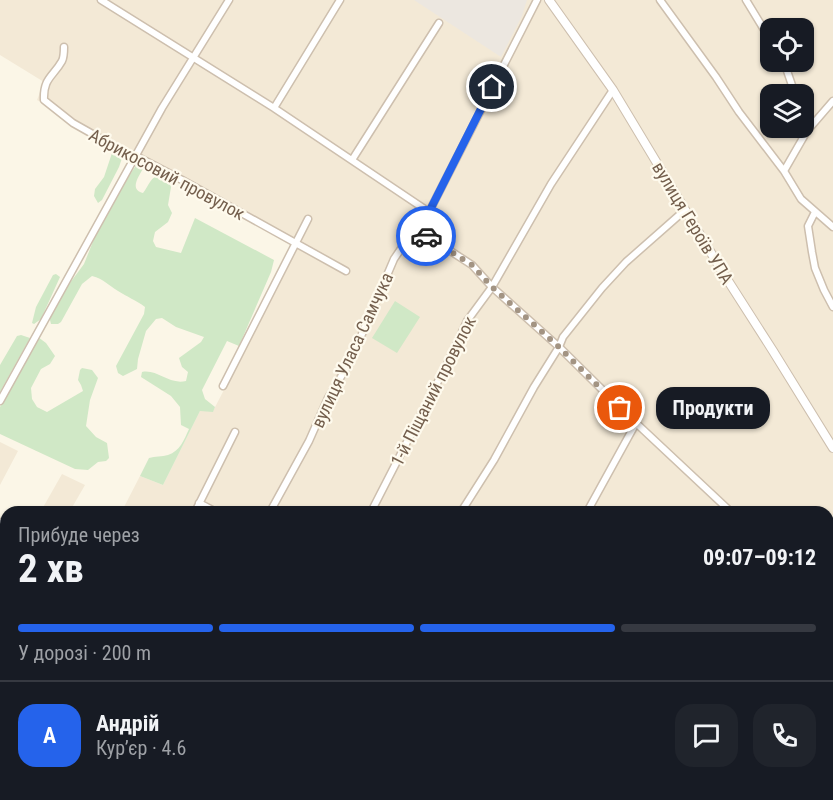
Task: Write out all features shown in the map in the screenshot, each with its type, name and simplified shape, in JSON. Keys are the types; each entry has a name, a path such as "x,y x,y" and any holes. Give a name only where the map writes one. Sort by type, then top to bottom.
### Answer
{"street":[{"path":"101,0 274,108 429,212"},
{"path":"113,8 118,0"},
{"path":"0,401 162,108 229,0"},
{"path":"274,108 340,0"},
{"name":"вулиця Уласа Самчука","path":"273,506 309,441 328,398 350,362 394,260 415,228 429,212 537,0"},
{"name":"вулиця Героїв УПА","path":"549,0 613,90 833,448"},
{"path":"660,0 784,171 801,199 833,226"},
{"path":"746,0 760,23"},
{"path":"352,160 439,23"},
{"name":"Абрикосовий провулок","path":"64,47 63,59 48,78 43,90 44,100 73,123 128,154 182,180 346,271"},
{"name":"1-й Піщаний провулок","path":"374,506 467,321 492,287 551,184 613,90"},
{"path":"814,123 833,101"},
{"path":"784,171 803,138"},
{"path":"465,506 494,460 563,338 602,288 626,262 685,210"},
{"path":"815,212 808,226 813,260 833,307"},
{"path":"223,386 308,219"},
{"path":"415,228 472,265 492,287 559,347 725,506"},
{"path":"590,506 636,423"},
{"path":"198,506 235,432"},
{"path":"199,503 205,506"}],"shaded area":[{"path":"0,0 833,0 833,506 125,506 140,476 163,485 200,411 213,411 298,248 37,100 44,82 0,55"},
{"path":"414,0 527,0 522,16 501,57"},
{"path":"0,442 18,451 0,485"},
{"path":"62,474 85,485 73,506 44,506"}],"green space":[{"path":"112,153 119,153 122,158 102,200 98,203 94,196 95,189 104,177"},
{"path":"142,161 145,165 136,185 139,191 143,193 152,179 158,176 167,177 171,187 168,205 172,213 168,222 155,232 153,241 156,247 181,253 195,218 274,260 239,346 227,341 202,390 205,399 215,407 213,412 200,411 163,485 140,476 149,458 166,456 176,451 189,429 181,425 180,407 171,396 141,377 142,372 153,373 174,381 186,381 188,372 182,367 179,358 201,342 204,337 176,327 162,318 156,319 146,331 137,369 123,376 118,373 116,366 144,314 145,307 103,280 92,276 82,284 61,322 51,324 49,316 58,299 84,264 100,224 137,164"},
{"path":"53,275 60,277 41,319 34,324 32,323 36,307"},
{"path":"395,301 420,317 397,353 372,338"},
{"path":"17,336 30,338 0,392 0,365"},
{"path":"38,337 46,343 55,356 50,364 41,369 31,388 32,399 37,407 47,412 83,391 78,380 82,368 92,370 98,378 90,400 86,426 96,437 107,443 109,458 98,462 88,470 75,469 0,434 0,407"}],"way so far":[{"path":"426,236 472,265 492,287 559,347 620,408"}],"place":[{"name":"Продукти","path":"620,408"}],"route":[{"path":"426,236 415,228 429,212 492,87"}]}
